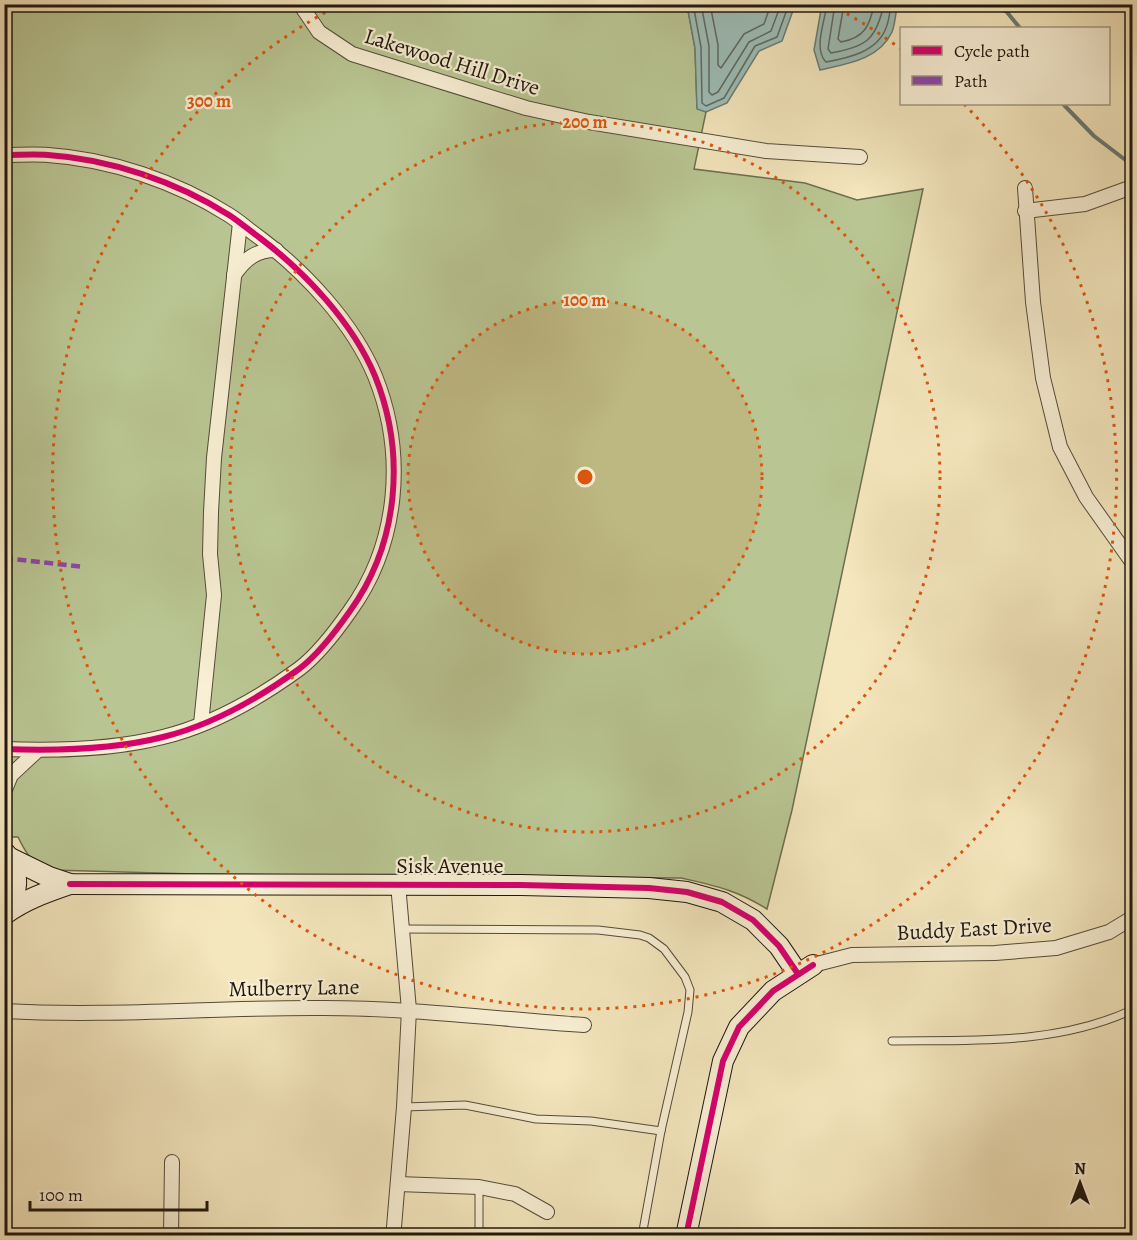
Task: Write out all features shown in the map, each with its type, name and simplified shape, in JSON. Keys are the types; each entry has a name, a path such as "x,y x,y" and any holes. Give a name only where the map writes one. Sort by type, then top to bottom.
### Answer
{"street":[{"name":"Lakewood Hill Drive","path":"300,4 319,32 352,54 526,108 589,122 766,151 861,157"},
{"path":"4,155 50,155 99,163 145,175 192,195 229,215 276,250 317,289 344,324 375,375 393,449 394,486 389,529 360,598 335,632 302,667 248,702 201,724 164,737 123,745 38,750 4,749"},
{"path":"1025,211 1085,204 1132,187"},
{"path":"1025,188 1033,302 1043,378 1060,447 1086,497 1132,562"},
{"path":"201,724 214,596 210,533 214,458 240,223"},
{"path":"233,275 252,255 264,250 276,250"},
{"path":"4,792 11,775 38,750"},
{"name":"Sisk Avenue","path":"6,855 49,877 70,884 398,884 649,888 687,892 722,902 753,920 806,970"},
{"name":"Sisk Avenue","path":"5,914 14,901 17,886 15,871 6,855"},
{"name":"Sisk Avenue","path":"5,914 34,896 70,884"},
{"path":"394,1227 410,1010 398,884"},
{"name":"Buddy East Drive","path":"806,970 852,955 1045,950 1109,932 1132,918"},
{"path":"686,1236 723,1061 739,1027 748,1016 773,991 806,970"},
{"name":"Mulberry Lane","path":"4,1011 52,1014 299,1008 410,1010 464,1017 584,1025"},
{"path":"171,1236 172,1162"},
{"path":"398,1184 479,1187 515,1194 548,1212"}],"lane":[{"path":"403,929 598,930 640,935 649,938 664,949 685,976 690,990 688,1012 660,1131 642,1236"},
{"path":"892,1041 1013,1040 1067,1032 1132,1010"},
{"path":"404,1107 465,1105 536,1119 591,1121 660,1131"},
{"path":"479,1187 479,1236"}],"green space":[{"path":"5,5 687,5 695,48 697,108 706,112 694,169 805,183 857,200 923,189 792,810 767,909 736,893 681,878 194,874 51,870 31,858 18,837 5,837"}],"water":[{"path":"822,4 897,4 892,32 879,49 870,55 851,63 820,70 814,50"},
{"path":"687,5 795,5 782,41 759,51 727,103 706,112 697,109 695,48"}],"waterway":[{"path":"981,4 1006,11 1019,27"},
{"path":"1064,105 1094,136 1132,165"}],"marked path":[{"path":"4,558 84,567"}],"cycle path":[{"path":"4,155 71,157 142,174 209,203 233,218 277,252 294,266 326,300 366,356 385,405 394,466 388,527 379,556 366,585 333,634 299,669 268,690 217,718 163,737 124,745 84,749 4,749"},
{"path":"70,884 521,885 649,888 687,892 722,902 753,920 779,946 798,974"},
{"path":"686,1236 723,1061 739,1027 773,991 813,965"}]}
